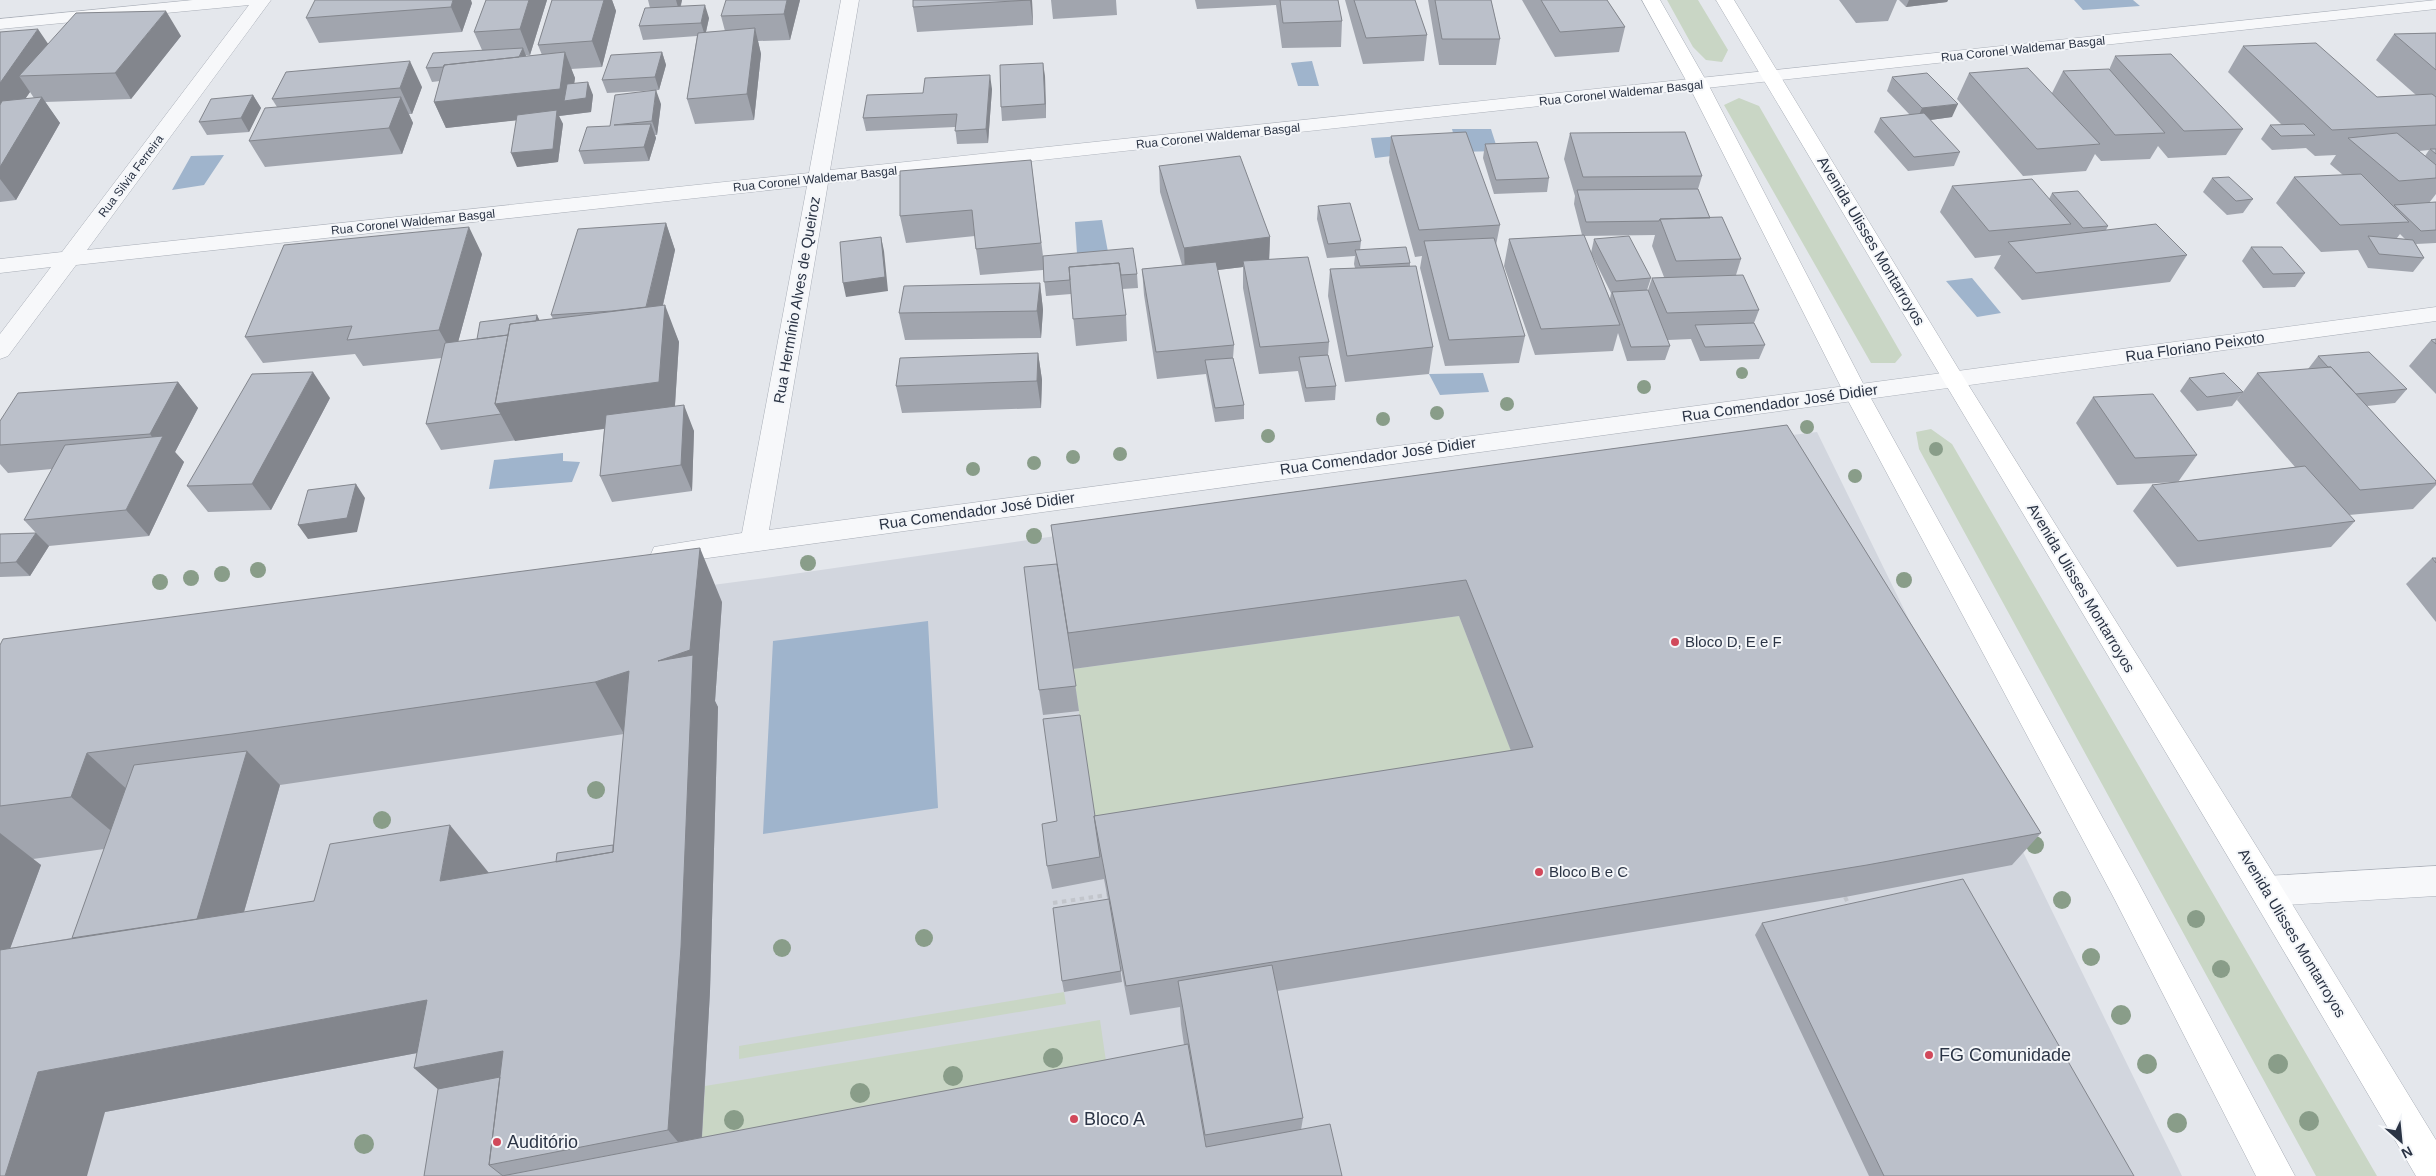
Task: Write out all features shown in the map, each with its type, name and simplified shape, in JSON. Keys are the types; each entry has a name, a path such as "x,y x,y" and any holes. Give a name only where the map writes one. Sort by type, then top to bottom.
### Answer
{"main road":[{"path":"1651,0 1698,84 1856,392 2126,890 2276,1176"},
{"name":"Avenida Ulisses Montarroyos","path":"1725,0 1954,381 2267,891 2436,1175"}],"street":[{"path":"0,24 249,0"},
{"name":"Rua Silvia Ferreira","path":"0,351 262,0"},
{"name":"Rua Hermínio Alves de Queiroz","path":"754,542 850,0"},
{"name":"Rua Coronel Waldemar Basgal","path":"0,266 1773,77 2436,4"},
{"name":"Rua Floriano Peixoto","path":"1954,381 2436,314"},
{"name":"Rua Comendador José Didier","path":"636,558 1856,392 1954,381"},
{"path":"2267,891 2436,881"}],"path":[{"path":"1054,903 1107,895"},
{"path":"1844,897 1853,912"}],"shaded area":[{"path":"1817,432 2182,1176 0,1176 0,679 758,579 1576,461"}],"green space":[{"path":"1667,0 1698,0 1728,50 1722,62 1706,60 1693,47"},
{"path":"1739,98 1759,106 1902,355 1895,363 1871,363 1724,105"},
{"path":"1931,429 1952,444 2377,1176 2316,1176 1919,449 1916,432"},
{"path":"1459,616 1523,781 1098,849 1073,669"},
{"path":"1064,992 1066,1004 739,1059 739,1046"},
{"path":"1100,1020 1110,1089 700,1168 705,1086"}],"water":[{"path":"2074,0 2133,0 2140,6 2083,10"},
{"path":"1312,61 1319,86 1298,86 1291,63"},
{"path":"1452,129 1491,129 1498,151 1458,152"},
{"path":"1421,135 1425,152 1375,158 1371,138"},
{"path":"224,155 204,185 172,190 191,156"},
{"path":"1102,220 1108,252 1077,254 1075,222"},
{"path":"1972,278 2001,313 1977,317 1946,281"},
{"path":"1483,373 1489,392 1440,395 1429,374"},
{"path":"563,453 563,461 580,462 572,482 489,489 494,460"},
{"path":"928,621 938,808 763,834 773,641"}],"building":[{"path":"315,0 453,0 451,7 306,18"},
{"path":"486,0 529,0 520,29 474,32"},
{"path":"552,0 604,0 592,41 538,45"},
{"path":"726,0 787,0 784,14 721,16"},
{"path":"913,0 1030,0 913,7"},
{"path":"1280,0 1338,0 1342,21 1283,23"},
{"path":"1354,0 1415,0 1427,35 1366,38"},
{"path":"1435,0 1491,0 1500,39 1442,39"},
{"path":"1541,0 1607,0 1625,27 1560,32"},
{"path":"705,5 701,23 639,26 645,8"},
{"path":"166,11 115,73 19,76 76,13"},
{"path":"755,28 747,94 687,99 698,33"},
{"path":"38,29 0,83 0,32"},
{"path":"2436,33 2436,70 2394,34"},
{"path":"2316,43 2377,97 2432,94 2436,97 2436,125 2332,130 2243,46"},
{"path":"523,48 519,57 426,68 433,53"},
{"path":"565,52 560,89 434,102 444,65"},
{"path":"662,52 655,77 602,80 611,55"},
{"path":"2171,54 2243,129 2184,131 2115,56"},
{"path":"410,61 400,88 272,99 286,72"},
{"path":"1043,63 1045,104 1001,107 1000,65"},
{"path":"2028,68 2100,144 2037,149 1969,73"},
{"path":"2109,69 2165,133 2115,135 2063,71"},
{"path":"1927,73 1958,104 1922,108 1892,77"},
{"path":"990,75 986,129 955,131 957,114 863,118 867,95 923,93 925,78"},
{"path":"588,82 586,98 564,101 567,84"},
{"path":"656,90 652,121 614,125 651,124 644,147 579,151 587,127 610,126 615,95"},
{"path":"253,95 241,118 199,122 211,99"},
{"path":"42,97 0,167 0,105 2,101"},
{"path":"401,97 389,128 249,141 265,108"},
{"path":"557,110 553,149 511,153 517,115"},
{"path":"1924,113 1960,152 1914,157 1880,118"},
{"path":"2304,124 2315,135 2281,136 2270,125"},
{"path":"1466,132 1500,225 1419,230 1391,136"},
{"path":"1685,132 1702,176 1583,177 1570,133"},
{"path":"2397,133 2436,165 2436,178 2399,181 2348,138"},
{"path":"1537,142 1549,178 1496,180 1485,144"},
{"path":"1240,156 1270,237 1184,248 1159,166"},
{"path":"1031,160 1041,243 976,249 972,210 900,216 900,171"},
{"path":"2361,174 2409,222 2340,225 2294,177"},
{"path":"2229,177 2253,199 2236,201 2212,178"},
{"path":"2032,179 2071,224 1989,231 1952,186"},
{"path":"1698,189 1710,218 1586,222 1577,190"},
{"path":"2078,191 2108,226 2083,228 2052,193"},
{"path":"2436,202 2436,230 2421,231 2394,205"},
{"path":"1350,203 1361,241 1328,244 1318,206"},
{"path":"1722,217 1741,259 1676,261 1660,219"},
{"path":"666,223 646,307 551,315 578,229"},
{"path":"2156,224 2187,255 2036,273 2008,242"},
{"path":"469,227 439,330 347,340 352,326 245,337 284,245"},
{"path":"1584,235 1620,325 1541,329 1509,239"},
{"path":"1629,236 1651,278 1616,281 1594,239"},
{"path":"2368,236 2413,240 2424,258 2379,254"},
{"path":"881,237 885,277 843,283 840,242"},
{"path":"1494,238 1525,336 1449,340 1424,241"},
{"path":"1406,247 1410,263 1360,266 1355,250"},
{"path":"2251,247 2282,247 2305,273 2273,274"},
{"path":"1133,248 1137,274 1121,275 1119,263 1069,267 1070,280 1044,282 1043,256"},
{"path":"1308,257 1329,342 1260,347 1243,261"},
{"path":"1216,262 1234,345 1156,352 1142,269"},
{"path":"1119,263 1126,315 1073,319 1069,267"},
{"path":"1416,266 1433,347 1347,356 1330,269"},
{"path":"1743,275 1759,310 1667,313 1652,278"},
{"path":"1040,283 1037,311 899,313 904,286"},
{"path":"1648,290 1670,346 1631,347 1612,292"},
{"path":"665,305 659,382 495,404 510,324"},
{"path":"537,315 536,321 510,324 508,335 477,339 480,322"},
{"path":"1754,323 1765,345 1705,347 1695,325"},
{"path":"508,335 495,404 501,414 426,424 445,343"},
{"path":"2369,352 2407,389 2356,394 2318,356"},
{"path":"1038,353 1037,381 896,386 900,358"},
{"path":"1328,355 1336,386 1306,388 1299,357"},
{"path":"1233,358 1244,405 1215,408 1205,360"},
{"path":"2331,367 2436,483 2360,490 2257,373"},
{"path":"313,372 252,484 187,486 252,374"},
{"path":"2224,373 2243,392 2207,397 2189,378"},
{"path":"178,382 150,434 0,445 0,421 18,393"},
{"path":"2153,394 2197,455 2135,458 2093,397"},
{"path":"684,405 681,465 600,476 606,415"},
{"path":"1787,425 2041,833 1867,865 1126,986 1094,816 1533,747 1466,580 1068,633 1051,525"},
{"path":"163,436 126,510 24,520 65,445"},
{"path":"2305,466 2355,521 2198,541 2152,485"},
{"path":"356,484 347,518 298,525 308,490"},
{"path":"36,533 16,562 0,563 0,534"},
{"path":"700,548 690,650 658,661 693,655 681,947 668,1130 489,1165 503,1051 414,1068 427,1000 38,1072 5,1176 0,1176 0,950 314,901 330,844 450,825 440,881 613,852 629,671 595,682 87,753 71,797 0,806 0,645 3,639"},
{"path":"1057,564 1076,686 1039,690 1024,567"},
{"path":"1080,715 1100,857 1047,866 1042,824 1057,821 1043,719"},
{"path":"247,751 197,919 72,938 134,765"},
{"path":"613,845 613,852 556,862 557,853"},
{"name":"FG Comunidade","path":"1963,879 2134,1176 1884,1176 1762,923"},
{"path":"1109,899 1121,971 1062,981 1053,908"},
{"path":"1272,965 1303,1118 1205,1135 1178,981"},
{"path":"1188,1044 1206,1147 1330,1124 1342,1176 502,1176"},
{"path":"500,1077 489,1165 503,1176 424,1176 438,1089"}],"place":[{"name":"Bloco D, E e F","path":"1675,642"},
{"name":"Bloco B e C","path":"1539,872"},
{"name":"FG Comunidade","path":"1929,1055"},
{"name":"Bloco A","path":"1074,1119"},
{"name":"Auditório","path":"497,1142"}]}
